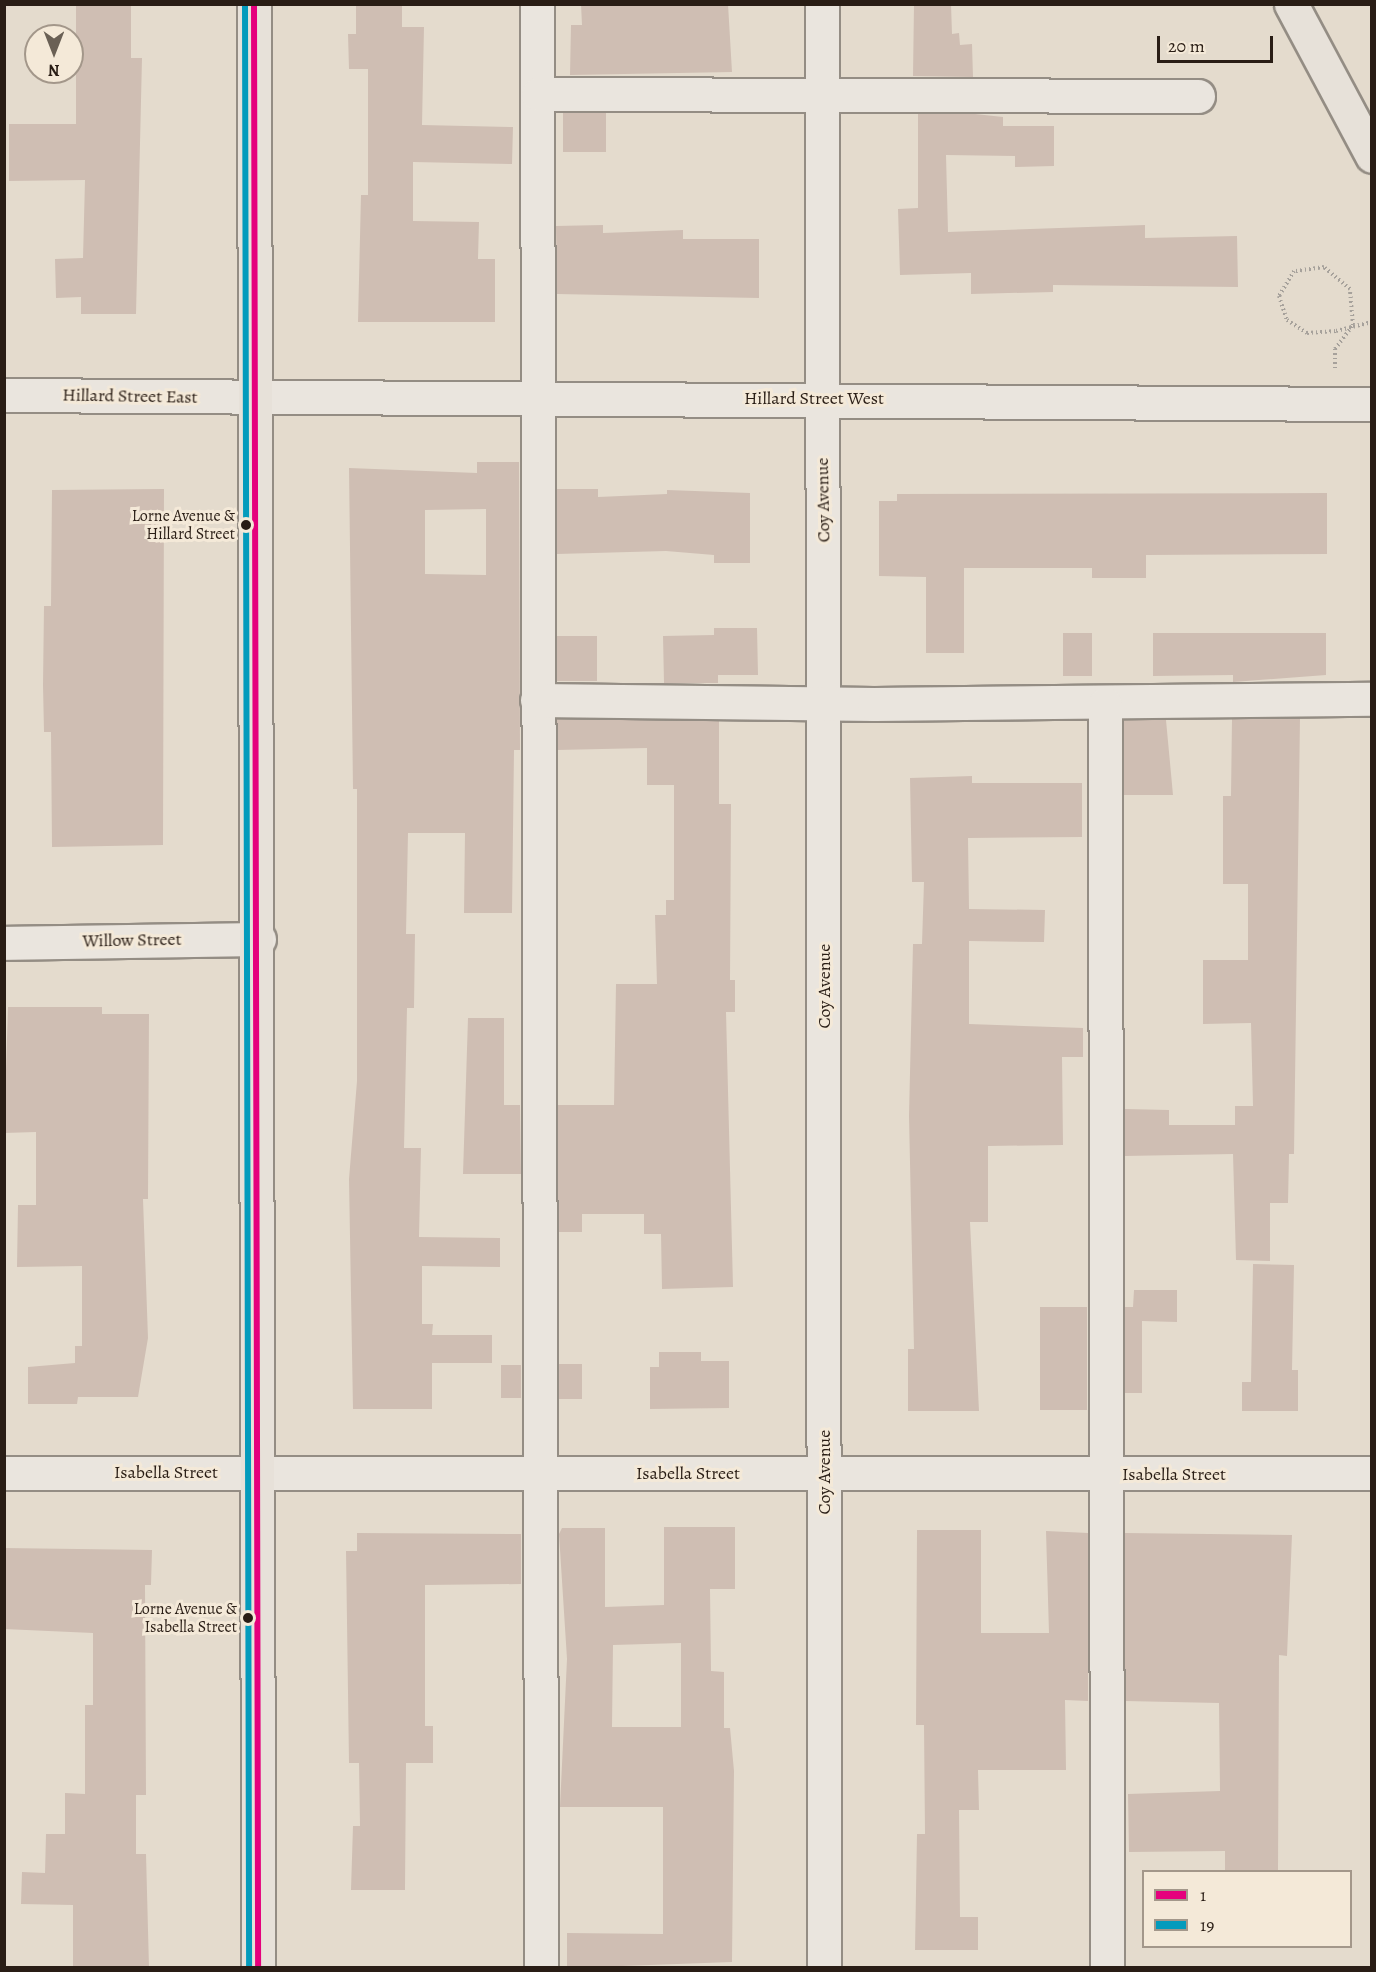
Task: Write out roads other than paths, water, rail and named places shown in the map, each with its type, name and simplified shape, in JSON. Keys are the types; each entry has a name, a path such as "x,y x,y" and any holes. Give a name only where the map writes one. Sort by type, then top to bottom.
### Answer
{"main road":[{"path":"254,4 259,939 258,1968"},
{"path":"1271,4 1338,100 1371,156"},
{"path":"1291,4 1338,100"}],"street":[{"path":"537,4 535,395 541,1968"},
{"name":"Coy Avenue","path":"822,4 825,704 824,1968"},
{"path":"538,94 1198,96"},
{"name":"Hillard Street East","path":"4,394 256,397"},
{"name":"Hillard Street West","path":"256,397 535,395 1371,404"},
{"path":"537,700 825,704 1105,704 1371,699"},
{"path":"1105,704 1107,1968"},
{"name":"Willow Street","path":"4,943 259,939"},
{"name":"Isabella Street","path":"4,1473 258,1471 1106,1475 1371,1473"}],"place":[{"name":"Lorne Avenue & Hillard Street","path":"246,525"},
{"name":"Lorne Avenue & Isabella Street","path":"248,1618"}]}
